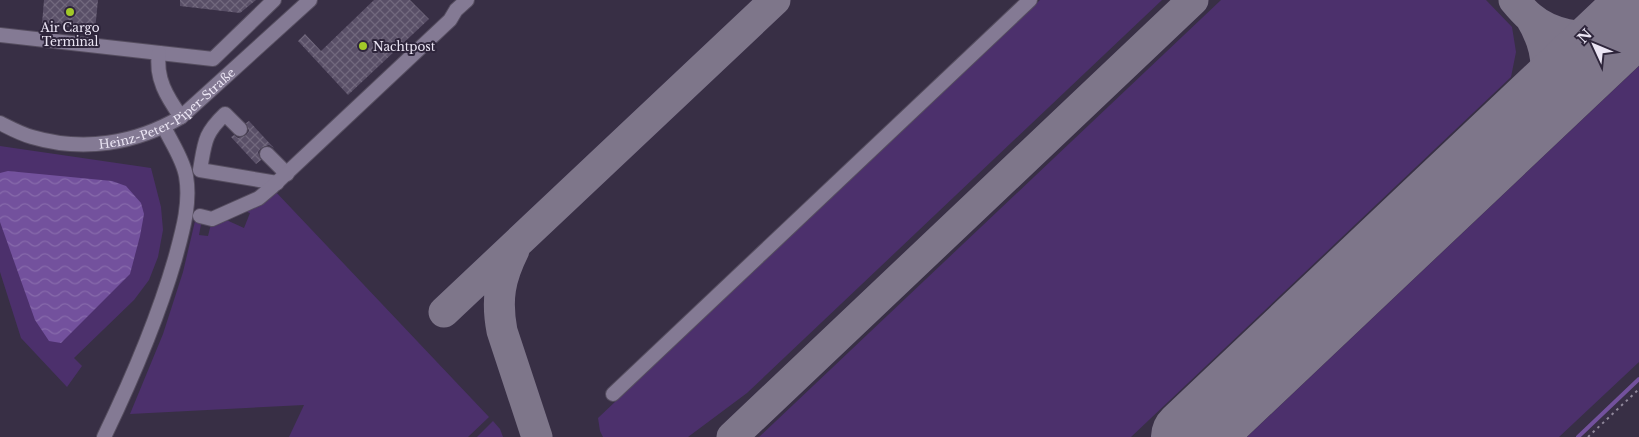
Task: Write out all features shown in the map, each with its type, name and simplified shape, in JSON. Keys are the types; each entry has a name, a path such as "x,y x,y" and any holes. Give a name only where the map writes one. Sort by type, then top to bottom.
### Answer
{"street":[{"path":"0,35 214,59 274,0"},
{"name":"Heinz-Peter-Piper-Straße","path":"0,123 30,137 60,144 94,145 123,142 164,127 181,117 310,0"},
{"path":"200,216 212,219 259,198 450,20 456,10 467,0"},
{"path":"613,394 1030,0"},
{"path":"160,53 157,65 166,95 181,117"},
{"path":"240,129 225,114 212,126 205,141 200,170 282,178"},
{"path":"104,437 150,334 168,283 184,228 186,176 164,127"},
{"path":"267,154 282,178"}],"path":[{"path":"1588,437 1639,389"}],"shaded area":[{"path":"1040,0 1162,0 747,393 688,437 603,437 598,418"},
{"path":"1221,0 1486,0 1512,27 1516,52 1511,77 1131,437 759,437"},
{"path":"1639,66 1639,362 1559,437 1247,437"},
{"path":"0,146 151,168 161,207 163,230 158,257 149,280 134,300 74,358 82,366 67,387 21,338 0,272"},
{"path":"274,190 489,417 468,437 289,437 304,405 130,414 163,334 183,272 196,217 202,219 199,235 208,236 211,224 222,218 244,228 250,213 242,210"},
{"path":"493,421 500,429 503,437 477,437"}],"water":[{"path":"8,171 112,181 126,186 141,203 144,214 130,274 61,343 49,341 35,320 0,222 0,173"}],"building":[{"name":"Air Cargo Terminal","path":"44,0 98,0 95,30 42,24"},
{"name":"Air Cargo Terminal","path":"180,0 256,0 240,13 180,6"},
{"name":"Nachtpost","path":"374,0 410,0 429,19 348,95 298,41 305,34 321,51"},
{"path":"249,121 274,148 269,145 261,148 258,152 261,160 256,164 231,137 234,135 238,138 246,135 249,131 246,123"}],"waterway":[{"path":"1578,437 1639,379"}],"taxiway":[{"path":"444,312 775,0"},
{"path":"732,437 1193,0"},
{"path":"1514,0 1538,23 1557,32 1577,36 1607,33 1620,26 1639,11"},
{"path":"1519,126 1537,100 1546,74 1543,46 1530,17"},
{"path":"514,250 502,279 499,299 500,319 502,331 537,437"}],"runway":[{"path":"1190,437 1639,12"}],"place":[{"name":"Air Cargo Terminal","path":"70,12"},
{"name":"Nachtpost","path":"363,46"}]}
